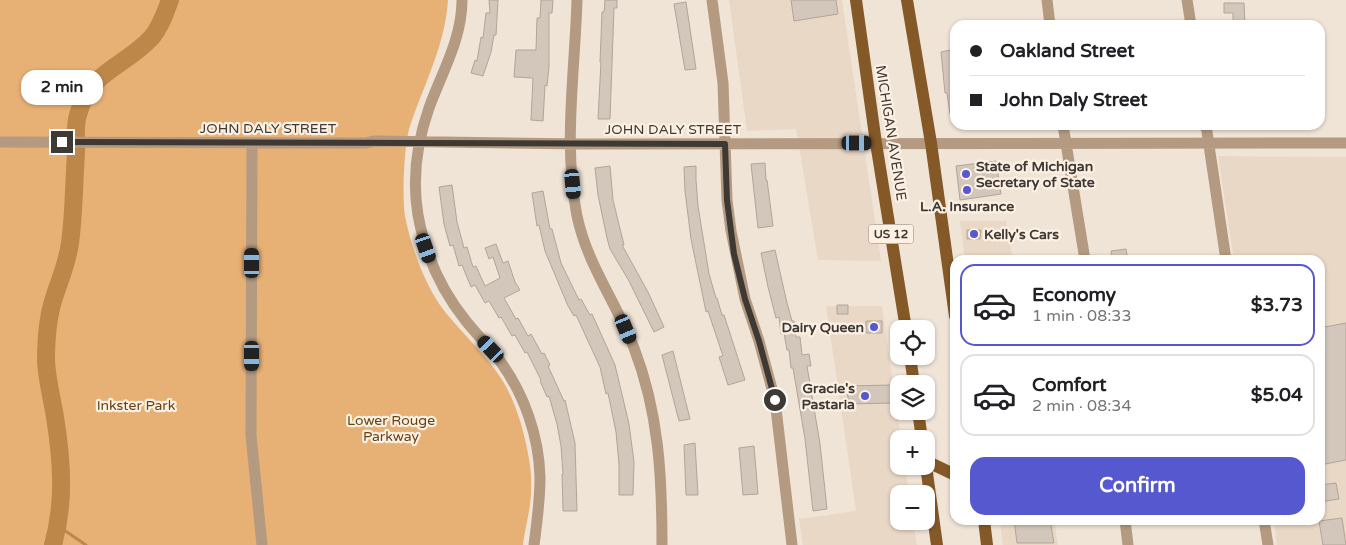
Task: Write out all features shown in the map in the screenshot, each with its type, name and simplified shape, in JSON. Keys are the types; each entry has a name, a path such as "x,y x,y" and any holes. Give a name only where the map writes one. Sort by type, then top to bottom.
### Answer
{"main road":[{"name":"MICHIGAN AVENUE","path":"856,0 876,143 905,320"},
{"path":"907,0 931,143 950,280"},
{"path":"935,465 950,473"},
{"path":"927,475 938,545"},
{"path":"985,525 988,545"}],"street":[{"path":"462,0 455,44 429,107 420,143 416,169 416,199 421,228 431,262 441,285 454,306 491,349 509,374 522,399 532,427 538,451 540,476 534,545"},
{"path":"577,0 571,144 574,200 582,236 593,265 634,348 645,379 653,414 662,478 662,545"},
{"path":"712,0 723,83 727,200 734,254 745,299 775,400 792,545"},
{"path":"1047,0 1049,20"},
{"path":"1187,0 1190,20"},
{"path":"1065,130 1084,255"},
{"path":"1207,130 1225,255"},
{"name":"JOHN DALY STREET","path":"0,142 571,144 1346,143"},
{"path":"252,143 251,435 262,545"},
{"path":"1126,525 1128,545"},
{"path":"1265,525 1268,545"}],"shaded area":[{"path":"729,0 842,0 881,261 818,260 796,129 747,131"},
{"path":"1218,156 1346,157 1346,545 1277,545 1275,525 1325,525 1325,255 1233,255"},
{"path":"960,221 1006,221 1012,255 964,255"},
{"path":"826,306 882,306 892,375 890,375 890,420 898,420 900,430 890,430 890,475 906,475 908,485 890,485 890,530 914,530 917,545 803,545 799,519 856,511"},
{"path":"1001,525 1055,525 1058,545 1003,545"}],"green space":[{"path":"0,0 448,0 443,33 408,134 404,171 405,216 415,254 432,292 446,313 496,371 513,401 527,448 531,478 530,505 523,545 0,545"}],"building":[{"path":"489,0 498,0 496,35 494,35 491,52 483,76 471,73 475,60 477,61 481,37 483,38 486,13 490,13"},
{"path":"541,0 553,0 552,13 549,13 549,67 547,86 545,85 543,121 531,120 533,78 514,77 516,50 536,50 537,18 540,18"},
{"path":"605,0 617,0 617,8 614,8 610,119 598,119 602,12 604,12"},
{"path":"791,0 836,0 838,14 794,21"},
{"path":"686,2 696,69 685,70 674,4"},
{"path":"1224,3 1244,3 1245,20 1233,20 1233,13 1224,13"},
{"path":"950,50 950,114 947,93 945,93 941,52"},
{"path":"996,161 1001,194 960,200 956,166"},
{"path":"765,163 773,226 758,228 751,164"},
{"path":"610,166 613,200 624,245 622,245 648,292 664,327 654,332 629,281 610,249 607,238 598,195 595,168"},
{"path":"696,166 698,206 709,274 745,380 728,385 719,357 723,356 708,311 706,312 691,239 684,167"},
{"path":"452,185 457,222 464,248 467,247 473,267 476,266 485,286 500,278 493,257 489,259 485,248 496,244 503,263 508,261 515,282 520,290 504,298 528,336 531,334 542,354 544,353 550,365 548,366 565,400 575,443 577,511 563,511 561,446 549,396 547,397 527,352 525,353 515,335 512,336 489,301 485,303 475,285 471,287 462,265 459,266 453,245 450,246 444,224 439,187"},
{"path":"543,191 550,229 552,229 561,263 579,300 581,299 590,315 592,314 615,365 629,424 634,462 633,495 619,495 616,432 608,393 606,394 600,367 576,315 574,316 568,306 545,251 539,225 537,226 532,193"},
{"name":"Kelly's Cars","path":"967,230 981,230 980,239 967,239"},
{"path":"1126,249 1127,255 1111,255 1111,251"},
{"path":"775,250 787,303 792,321 794,321 796,337 800,337 802,355 809,354 811,366 807,366 820,444 827,509 813,511 805,439 793,368 791,368 789,350 787,350 784,333 781,334 779,317 776,318 761,253"},
{"path":"837,305 848,305 848,314 837,314"},
{"name":"Dairy Queen","path":"866,321 882,321 882,333 866,333"},
{"path":"1346,323 1346,460 1325,464 1325,327"},
{"path":"673,351 690,419 679,421 662,355"},
{"path":"890,385 890,403 849,404 846,386"},
{"path":"695,443 698,495 686,495 684,445"},
{"path":"754,446 758,494 743,495 739,448"},
{"path":"1336,483 1339,499 1325,501 1325,484"},
{"path":"1342,518 1346,545 1323,545 1320,525 1325,525 1325,520"},
{"path":"1015,525 1051,525 1054,543 1017,543"}],"waterway":[{"path":"53,545 61,497 61,465 54,410 48,382 46,361 47,338 51,308 69,251 74,198 77,120 83,100 90,88 152,37 160,24 170,0"},
{"path":"58,526 86,545"}],"place":[{"name":"State of Michigan Secretary of State","path":"966,174"},
{"name":"L.A. Insurance","path":"967,190"},
{"name":"Kelly's Cars","path":"974,234"},
{"name":"Dairy Queen","path":"874,327"},
{"name":"Gracie's Pastaria","path":"865,396"}],"route":[{"path":"62,142 725,144 727,200 734,254 745,299 775,400"}],"park label":[{"name":"Inkster Park","path":"136,405"},
{"name":"Lower Rouge Parkway","path":"391,428"}]}
